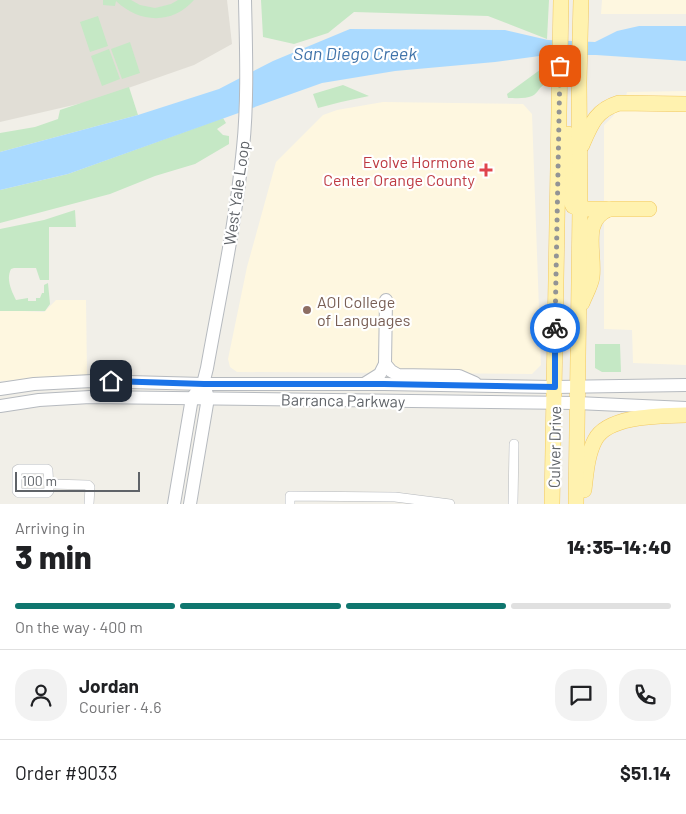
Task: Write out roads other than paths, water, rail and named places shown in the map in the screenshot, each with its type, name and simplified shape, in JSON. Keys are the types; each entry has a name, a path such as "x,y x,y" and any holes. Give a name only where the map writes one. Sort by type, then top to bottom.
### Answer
{"main road":[{"name":"West Yale Loop","path":"190,504 208,398 204,384 224,278 244,146 246,39 244,0"},
{"name":"Culver Drive","path":"552,504 561,0"},
{"name":"Culver Drive","path":"576,504 581,0"},
{"path":"559,88 568,105 569,197 573,206 580,209 649,209"},
{"path":"579,151 589,127 598,114 610,106 619,103 686,104"},
{"path":"580,183 595,201 609,209"},
{"path":"578,314 592,278 592,227 600,213 609,209"},
{"path":"364,384 380,374 385,364 386,300"},
{"path":"385,364 398,375 459,376 479,385"},
{"name":"Barranca Parkway","path":"0,389 34,384 92,381 204,384 555,387 686,385"},
{"name":"West Yale Loop","path":"192,398 204,384"},
{"name":"Barranca Parkway","path":"0,406 39,400 90,397 577,403 686,408"},
{"path":"174,504 192,398"},
{"path":"582,504 588,464 595,440 603,430 612,424 620,422 655,416 686,415"}],"street":[{"path":"513,504 514,444"},
{"path":"49,484 88,485 90,487 89,504"},
{"path":"290,504 290,496 395,497 450,504"}],"water":[{"name":"San Diego Creek","path":"639,26 686,26 686,61 596,55 547,55 495,62 395,71 322,83 68,174 0,190 0,152 138,115 219,89 273,61 350,29 505,30 548,40 595,42 617,31"}],"place":[{"name":"Evolve Hormone Center Orange County","path":"486,170"},
{"name":"AOI College of Languages","path":"307,310"}]}
